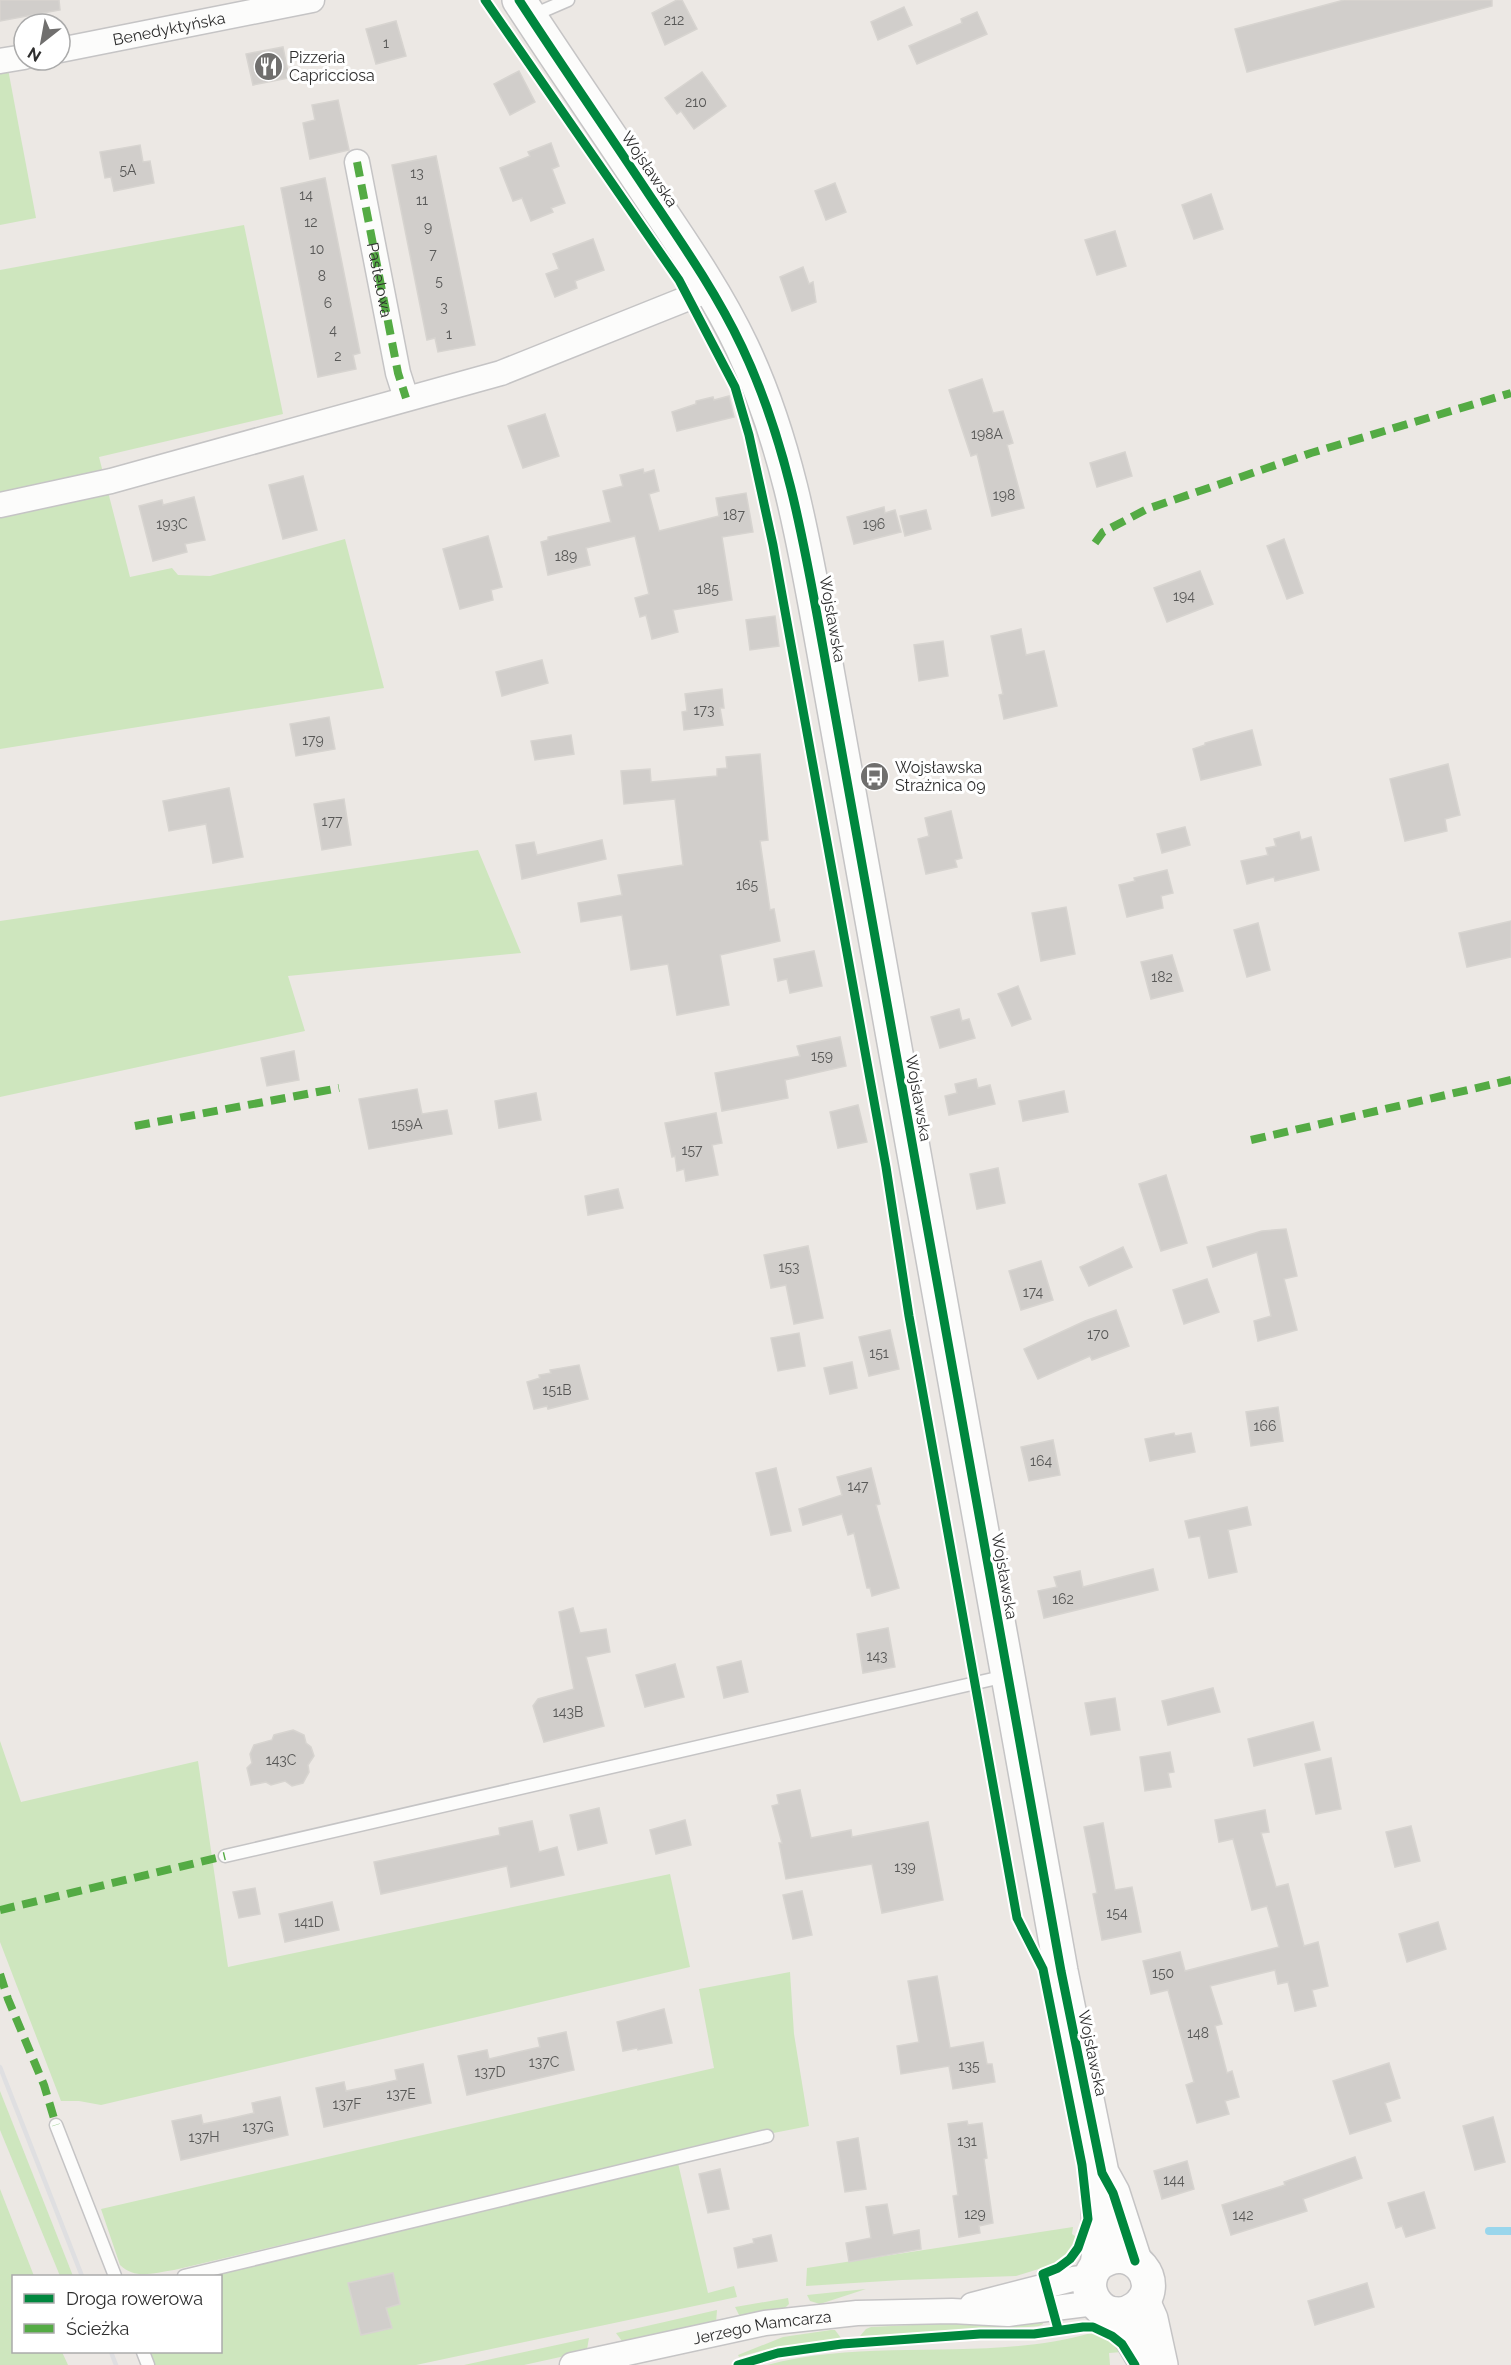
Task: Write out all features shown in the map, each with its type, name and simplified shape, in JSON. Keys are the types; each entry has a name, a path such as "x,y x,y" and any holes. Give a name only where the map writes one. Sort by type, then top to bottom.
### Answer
{"street":[{"name":"Benedyktyńska","path":"72,48 312,0"},
{"name":"Wojsławska","path":"524,8 692,257 742,346 767,406 799,519 1061,1971 1102,2173 1113,2193 1136,2261 1125,2256 1112,2256 1109,2292"},
{"name":"Pastelowa","path":"357,162 398,373 406,398"},
{"path":"0,505 111,481 501,373 711,290"},
{"name":"Wojsławska","path":"1102,2173 1097,2193 1099,2237 1109,2292 1159,2349 1161,2365"},
{"name":"Jerzego Mamcarza","path":"572,2365 765,2324 857,2313 952,2311 1064,2281 1109,2292"},
{"path":"1109,2292 1148,2365"}],"lane":[{"path":"524,8 567,0"},
{"path":"225,1856 1007,1676"},
{"path":"56,2125 114,2275"},
{"path":"192,2275 767,2136"}],"green space":[{"path":"8,69 36,218 0,225 0,70"},
{"path":"244,225 283,414 99,457 130,577 172,568 178,575 210,576 345,539 384,688 0,749 0,270"},
{"path":"478,850 521,953 288,976 305,1031 0,1097 0,921"},
{"path":"0,1741 21,1802 198,1761 228,1967 670,1874 690,1967 101,2105 61,2101 0,1942"},
{"path":"790,1972 794,2034 809,2126 691,2149 174,2270 139,2274 132,2273 120,2265 101,2209 714,2068 699,1989"},
{"path":"0,2091 73,2275 60,2275 0,2130"},
{"path":"678,2163 708,2293 734,2286 737,2297 416,2365 155,2365 150,2353 222,2353 222,2275 202,2275"},
{"path":"0,2189 34,2275 12,2275 12,2353 62,2353 68,2365 0,2365"},
{"path":"1073,2227 1072,2234 1078,2238 1069,2253 1055,2264 1016,2276 806,2286 807,2268"},
{"path":"866,2289 820,2304 810,2301 807,2295"},
{"path":"788,2298 789,2304 782,2311 740,2317 735,2307"},
{"path":"717,2310 716,2323 628,2342 622,2341 616,2333"},
{"path":"1042,2319 1043,2324 1039,2326 973,2332 860,2336 871,2327"},
{"path":"835,2330 841,2338 768,2349 739,2357 738,2355 783,2337"},
{"path":"1091,2333 1101,2334 1122,2352 1109,2353 1110,2365 767,2365 847,2352 1011,2347 1051,2342"},
{"path":"589,2338 587,2349 524,2365 464,2365"}],"building":[{"path":"0,0 59,0 60,10 12,12 12,19 0,21"},
{"path":"677,0 682,0 697,29 665,45 652,13"},
{"path":"1344,0 1492,0 1492,6 1247,72 1235,29"},
{"path":"904,7 912,25 878,40 871,22"},
{"path":"977,12 987,34 917,64 909,46 962,23 961,19"},
{"path":"396,21 406,56 376,64 366,29"},
{"name":"Pizzeria Capricciosa","path":"283,47 289,78 253,85 246,54"},
{"path":"519,71 535,102 510,115 494,84"},
{"path":"702,72 726,106 694,129 681,111 677,114 665,98"},
{"path":"338,100 349,150 310,159 303,123 315,120 312,105"},
{"path":"551,143 559,166 552,169 565,203 551,208 553,212 531,221 522,198 513,201 500,168 530,156 528,152"},
{"path":"140,145 143,162 150,161 154,183 114,191 111,177 105,178 100,152"},
{"path":"436,156 475,345 438,352 435,338 427,340 392,165"},
{"path":"325,178 360,353 353,355 356,369 318,377 281,188"},
{"path":"835,183 846,212 826,220 815,191"},
{"path":"1211,194 1223,229 1194,239 1182,205"},
{"path":"1115,231 1126,266 1097,275 1085,240"},
{"path":"593,239 604,270 575,281 577,288 555,297 546,274 559,269 553,254"},
{"path":"803,267 809,284 813,282 816,302 792,311 780,277"},
{"path":"982,379 993,413 1003,411 1013,443 1007,445 1024,508 992,516 977,454 971,456 949,390"},
{"path":"729,396 734,417 677,431 672,412 696,404 696,401"},
{"path":"545,414 559,456 523,468 508,426"},
{"path":"1125,452 1132,476 1097,487 1090,463"},
{"path":"643,469 644,473 654,470 659,491 649,494 659,531 719,516 716,498 746,493 753,532 722,537 732,600 673,610 678,632 652,639 646,615 640,617 635,598 649,594 635,536 586,548 590,565 548,575 541,542 548,540 548,537 611,522 603,491 623,486 620,475"},
{"path":"303,476 317,530 283,539 269,485"},
{"path":"194,497 205,540 185,544 187,552 153,561 139,506 162,500 163,505"},
{"path":"884,507 885,513 895,510 901,532 854,544 847,517"},
{"path":"926,510 931,529 905,536 900,516"},
{"path":"488,536 502,587 491,590 493,600 460,609 443,549"},
{"path":"1284,539 1303,593 1287,599 1267,546"},
{"path":"1200,571 1213,604 1167,622 1154,588"},
{"path":"775,616 779,646 750,650 746,620"},
{"path":"1021,629 1026,655 1044,651 1057,706 1004,719 999,695 1003,694 991,636"},
{"path":"943,641 948,676 919,681 914,645"},
{"path":"542,660 548,683 502,696 496,672"},
{"path":"722,689 724,708 720,708 723,725 684,730 682,712 687,711 685,694"},
{"path":"329,717 335,749 296,756 290,724"},
{"path":"1252,730 1261,765 1201,780 1193,749 1205,743"},
{"path":"571,735 574,754 535,760 531,741"},
{"path":"760,754 768,840 760,841 770,910 774,909 780,941 720,955 729,1005 677,1015 668,964 631,970 622,915 581,922 578,903 622,895 618,875 683,865 675,799 624,804 621,771 650,769 651,782 717,776 717,769 727,768 726,757"},
{"path":"1448,764 1460,815 1445,819 1447,831 1405,841 1390,779"},
{"path":"229,788 243,857 213,863 206,824 169,831 163,801"},
{"path":"344,799 351,845 322,850 314,804"},
{"path":"951,811 962,858 955,860 957,867 926,874 918,839 929,836 925,818"},
{"path":"1185,827 1190,845 1162,853 1157,834"},
{"path":"1299,832 1301,840 1311,837 1319,870 1275,881 1274,877 1247,884 1241,861 1268,855 1266,848 1276,846 1274,839"},
{"path":"602,840 606,859 522,879 516,845 534,842 537,855"},
{"path":"1167,870 1173,893 1161,896 1163,908 1127,917 1119,885 1135,881 1134,878"},
{"path":"1066,907 1075,954 1041,961 1032,913"},
{"path":"1511,921 1511,957 1467,967 1459,933"},
{"path":"1258,923 1270,970 1247,977 1234,930"},
{"path":"814,951 822,986 790,993 787,979 778,981 774,959"},
{"path":"1172,955 1183,991 1151,999 1141,962"},
{"path":"1018,986 1031,1019 1012,1026 998,994"},
{"path":"959,1009 962,1021 969,1019 975,1038 940,1048 931,1017"},
{"path":"840,1037 846,1066 785,1080 788,1098 722,1111 715,1073 800,1056 797,1046"},
{"path":"294,1051 299,1080 267,1086 261,1058"},
{"path":"976,1079 978,1088 990,1085 995,1104 949,1115 945,1096 957,1093 955,1084"},
{"path":"417,1089 422,1114 447,1110 452,1134 369,1149 359,1099"},
{"path":"1064,1091 1068,1112 1023,1121 1019,1101"},
{"path":"536,1093 541,1120 499,1128 495,1101"},
{"path":"858,1105 867,1142 838,1148 830,1112"},
{"path":"716,1113 722,1143 712,1145 718,1175 686,1181 684,1169 677,1171 665,1123"},
{"path":"998,1168 1005,1203 977,1209 970,1174"},
{"path":"1166,1175 1187,1243 1161,1251 1139,1184"},
{"path":"618,1189 623,1208 588,1215 585,1196"},
{"path":"1286,1229 1297,1276 1284,1279 1297,1330 1258,1341 1254,1321 1271,1316 1257,1252 1213,1267 1207,1247 1262,1231"},
{"path":"808,1246 823,1318 794,1324 786,1285 771,1288 764,1255"},
{"path":"1123,1247 1132,1267 1089,1286 1080,1267"},
{"path":"1041,1261 1053,1300 1021,1310 1009,1271"},
{"path":"1207,1279 1219,1312 1184,1324 1173,1290"},
{"path":"1116,1310 1129,1346 1092,1360 1090,1356 1038,1379 1024,1349 1085,1321"},
{"path":"890,1330 899,1369 869,1376 859,1337"},
{"path":"799,1333 805,1366 778,1371 771,1338"},
{"path":"852,1362 857,1388 830,1394 824,1368"},
{"path":"579,1365 588,1399 548,1409 547,1406 534,1409 527,1382 540,1378 539,1375 551,1373 550,1370"},
{"path":"1278,1407 1283,1441 1251,1446 1246,1412"},
{"path":"1174,1433 1175,1436 1191,1433 1195,1452 1150,1461 1145,1439"},
{"path":"1053,1440 1060,1475 1029,1481 1021,1447"},
{"path":"776,1468 791,1531 771,1535 756,1473"},
{"path":"871,1468 880,1504 876,1505 899,1588 872,1596 870,1588 867,1588 854,1533 848,1535 842,1514 803,1525 799,1509 842,1495 837,1477"},
{"path":"1247,1507 1251,1525 1228,1530 1237,1572 1209,1578 1200,1536 1189,1538 1185,1521"},
{"path":"1153,1569 1158,1590 1044,1618 1038,1591 1057,1587 1054,1577 1080,1571 1083,1587"},
{"path":"573,1608 580,1633 606,1629 610,1652 586,1657 604,1726 544,1742 533,1706 538,1699 574,1689 559,1612"},
{"path":"888,1628 895,1667 863,1673 857,1634"},
{"path":"741,1661 748,1692 724,1698 717,1667"},
{"path":"675,1664 684,1697 645,1707 636,1675"},
{"path":"1213,1688 1220,1712 1168,1725 1162,1701"},
{"path":"1115,1698 1120,1730 1091,1735 1085,1703"},
{"path":"1313,1722 1320,1750 1254,1766 1248,1739"},
{"path":"293,1730 304,1735 314,1756 308,1765 309,1772 303,1783 292,1786 285,1781 271,1785 266,1782 251,1785 247,1768 252,1763 250,1754 254,1745 272,1740 274,1735"},
{"path":"1170,1752 1174,1772 1168,1773 1171,1787 1145,1791 1140,1757"},
{"path":"1331,1758 1341,1809 1316,1814 1305,1764"},
{"path":"800,1790 811,1838 851,1830 852,1837 928,1822 943,1900 882,1913 872,1864 786,1879 779,1843 782,1843 772,1806 779,1804 777,1795"},
{"path":"599,1808 607,1843 578,1850 570,1815"},
{"path":"1265,1810 1269,1832 1261,1833 1276,1887 1288,1884 1304,1946 1318,1942 1328,1986 1312,1990 1316,2006 1295,2011 1288,1982 1278,1984 1275,1970 1210,1986 1222,2024 1215,2026 1227,2073 1232,2071 1239,2097 1225,2101 1229,2114 1197,2123 1186,2085 1194,2082 1168,1990 1151,1994 1143,1961 1180,1952 1185,1971 1279,1947 1267,1906 1252,1910 1233,1839 1219,1842 1215,1820"},
{"path":"685,1820 691,1845 656,1854 650,1830"},
{"path":"532,1821 539,1852 557,1847 564,1875 511,1887 507,1866 381,1894 374,1862 500,1835 499,1828"},
{"path":"1103,1823 1115,1890 1132,1887 1141,1932 1102,1940 1093,1894 1097,1893 1084,1827"},
{"path":"1411,1826 1420,1861 1395,1867 1386,1832"},
{"path":"255,1888 260,1914 239,1918 233,1892"},
{"path":"802,1891 812,1935 793,1939 783,1895"},
{"path":"332,1902 339,1930 285,1942 279,1914"},
{"path":"1438,1922 1446,1949 1407,1962 1399,1934"},
{"path":"937,1976 950,2048 983,2042 987,2064 992,2064 995,2082 953,2089 949,2066 901,2074 897,2046 919,2042 908,1981"},
{"path":"664,2009 672,2043 623,2051 617,2022"},
{"path":"566,2032 574,2070 467,2095 458,2056 487,2050 489,2059 540,2047 538,2038"},
{"path":"1389,2063 1400,2098 1385,2103 1391,2121 1350,2134 1333,2081"},
{"path":"423,2064 431,2103 324,2127 316,2088 344,2082 346,2091 371,2086 397,2080 395,2070"},
{"path":"280,2097 288,2135 181,2160 172,2121 201,2115 203,2124 228,2119 254,2113 252,2103"},
{"path":"1493,2117 1505,2162 1475,2170 1463,2126"},
{"path":"967,2121 968,2125 982,2123 987,2158 984,2159 993,2223 979,2226 980,2233 959,2237 953,2196 958,2195 948,2124"},
{"path":"858,2138 866,2189 845,2192 837,2142"},
{"path":"1355,2157 1362,2178 1303,2199 1307,2211 1231,2235 1222,2205 1285,2185 1284,2182"},
{"path":"1187,2161 1194,2189 1162,2199 1154,2171"},
{"path":"720,2169 729,2209 708,2213 699,2174"},
{"path":"1424,2192 1435,2228 1406,2237 1402,2226 1396,2228 1388,2203"},
{"path":"887,2204 893,2235 919,2230 921,2249 849,2262 846,2243 871,2238 866,2207"},
{"path":"771,2235 777,2261 738,2268 734,2248 754,2243 753,2239"},
{"path":"393,2273 400,2304 386,2308 392,2328 361,2335 348,2283"},
{"path":"1367,2283 1374,2307 1315,2325 1308,2301"}],"waterway":[{"path":"1489,2231 1511,2231"}],"railway":[{"path":"0,2067 82,2275"},
{"path":"111,2353 116,2365"}],"marked path":[{"path":"357,162 398,373 406,398"},
{"path":"1095,543 1103,532 1147,509 1311,453 1511,393"},
{"path":"1251,1140 1511,1080"},
{"path":"135,1126 339,1088"},
{"path":"0,1910 225,1856"},
{"path":"0,1974 44,2085 56,2125"}],"cycle path":[{"path":"485,0 679,280 735,387 749,435 773,545 886,1167 909,1316 1017,1918 1043,1969 1082,2165 1088,2219 1078,2248 1070,2259 1058,2268 1043,2274 1058,2329"},
{"path":"519,0 687,251 722,308 758,384 783,459 802,536 817,614 1061,1971 1102,2173 1113,2193 1135,2261"},
{"path":"738,2365 778,2353 842,2344 980,2334 1034,2334 1083,2327 1093,2327 1112,2336 1122,2344 1135,2365"}],"place":[{"name":"Pizzeria Capricciosa","path":"268,66"},
{"name":"Wojsławska Strażnica 09","path":"874,776"}]}
